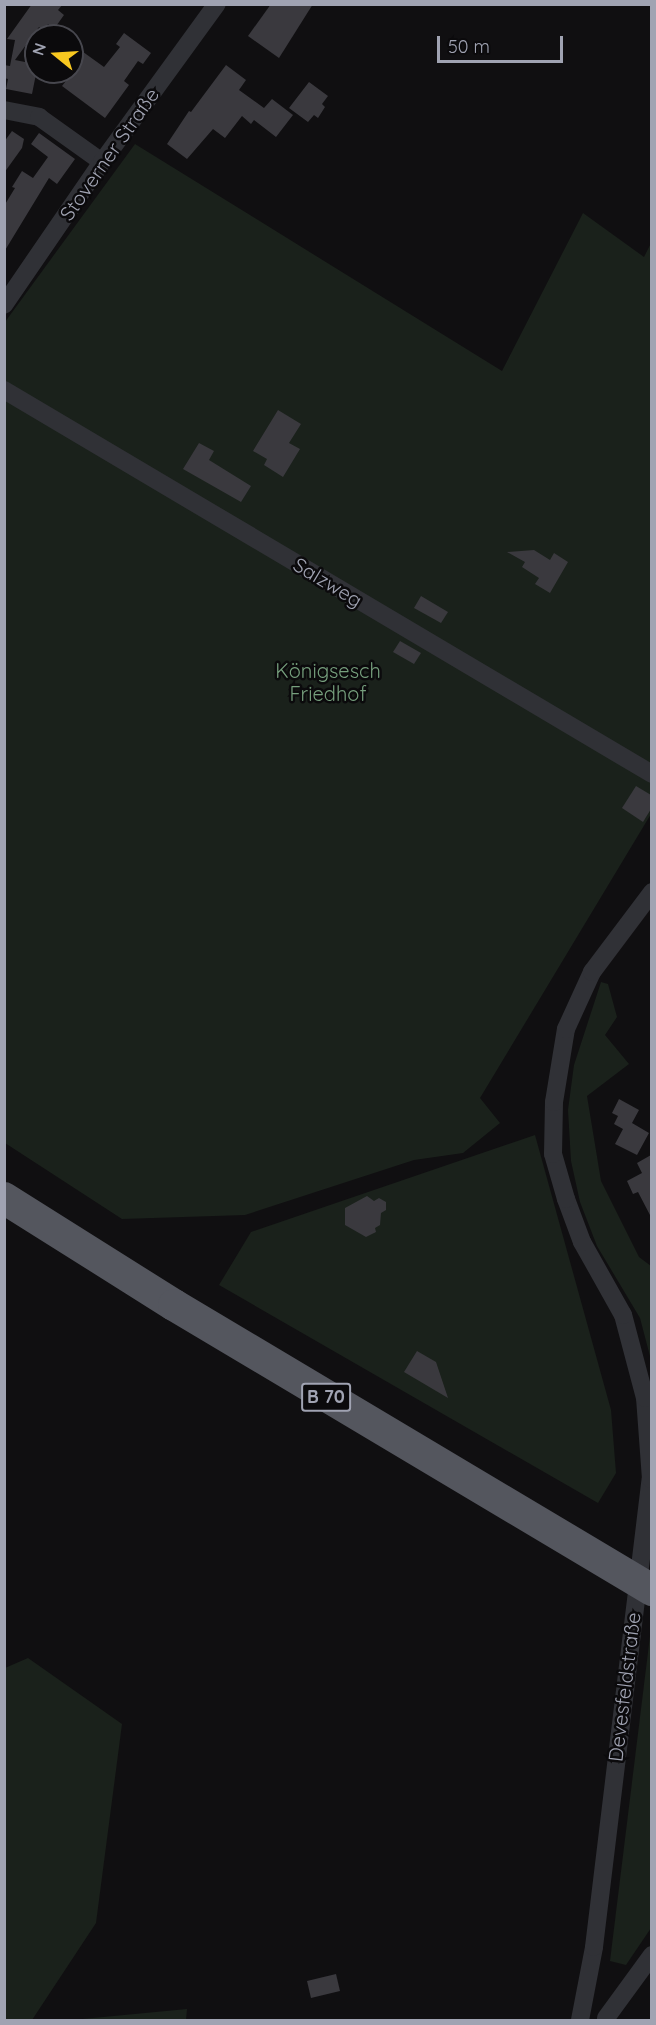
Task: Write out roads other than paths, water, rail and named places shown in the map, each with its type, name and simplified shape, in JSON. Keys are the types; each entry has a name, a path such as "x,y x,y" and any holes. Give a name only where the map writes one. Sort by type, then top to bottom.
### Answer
{"highway":[{"name":"B 70","path":"4,1198 174,1305 651,1590"}],"street":[{"name":"Stoverner Straße","path":"4,305 102,162 217,4"},
{"path":"4,110 39,117 102,162"},
{"name":"Salzweg","path":"4,390 651,774"},
{"name":"Devesfeldstraße","path":"579,2020 594,1947 651,1479 645,1398 623,1315 582,1242 566,1199 553,1154 554,1102 566,1029 592,972 651,892"},
{"path":"606,2018 651,1956"}],"park label":[{"name":"Königsesch Friedhof","path":"328,682"}]}
